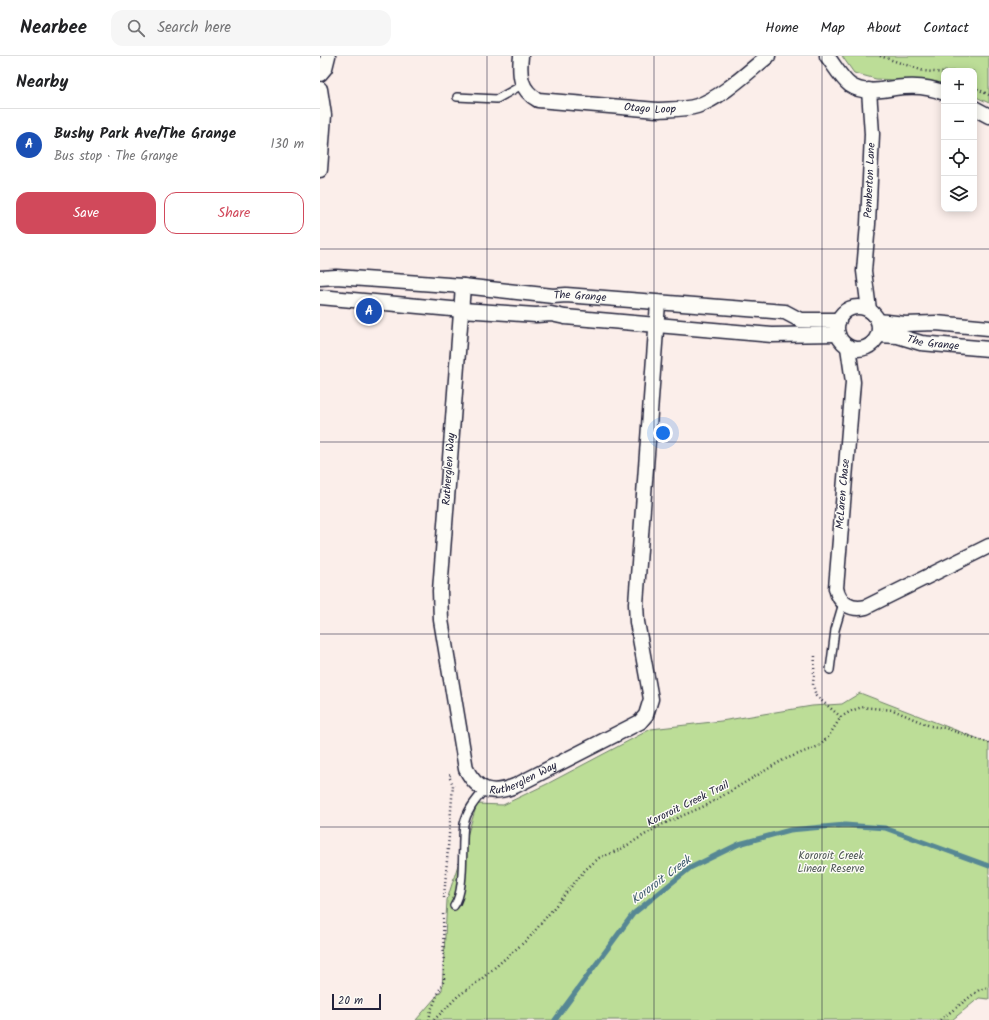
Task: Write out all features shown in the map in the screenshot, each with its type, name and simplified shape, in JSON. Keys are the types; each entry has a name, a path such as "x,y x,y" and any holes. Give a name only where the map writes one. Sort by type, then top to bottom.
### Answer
{"street":[{"path":"320,74 325,68 328,56"},
{"path":"521,56 519,69 522,85"},
{"name":"Otago Loop","path":"522,85 526,91 538,100 657,110 676,109 697,106 716,96 768,56"},
{"path":"827,56 849,84 857,89 881,91 906,87 926,88 941,92"},
{"path":"320,88 324,115 320,170"},
{"name":"Pemberton Lane","path":"868,310 864,271 868,224 872,134 869,90"},
{"path":"977,110 989,116"},
{"name":"Pemberton Lane","path":"853,308 864,271"},
{"name":"The Grange","path":"320,278 336,277 463,286 553,296 566,295 785,312 800,320 839,320"},
{"path":"320,278 320,284"},
{"name":"Rutherglen Way","path":"463,286 440,591 441,620 466,769 475,784 493,792 502,791 515,786 640,722 649,708 651,691 637,622 636,604 658,303"},
{"name":"The Grange","path":"320,297 462,310 536,315 551,314 565,317 772,335 838,334"},
{"path":"853,308 864,308 868,310 878,328 875,341 864,348 848,346 838,334 839,320 842,314 853,308"},
{"name":"The Grange","path":"878,328 905,324 936,323 989,328"},
{"name":"The Grange","path":"878,328 921,343 989,349"},
{"name":"McLaren Chase","path":"843,603 838,596 836,588 852,382 848,346"},
{"name":"McLaren Chase","path":"852,382 864,348"},
{"path":"843,603 851,607 866,606 989,547"}],"lane":[{"path":"457,96 497,99 522,85"},
{"path":"830,670 835,630 843,603"},
{"path":"454,906 457,902 460,891 464,823 469,810 485,789"}],"path":[{"path":"880,56 924,71 941,73"},
{"path":"977,89 989,95"},
{"path":"815,656 814,685 816,696 840,717 862,707 893,710 930,726 945,728 989,743"},
{"name":"Kororoit Creek Trail","path":"434,1020 458,996 479,981 529,938 586,870 599,858 621,849 661,825 707,805 783,760 819,746 828,737 840,717"},
{"path":"429,1020 431,1010 444,980 445,960 443,922 453,785 449,776 466,769"},
{"path":"940,1020 979,990 989,987"}],"green space":[{"path":"842,56 989,56 989,103 977,97 977,68 941,68 941,84 937,82 876,79 854,73"},
{"name":"Kororoit Creek Linear Reserve","path":"860,693 989,743 989,999 979,998 952,1020 416,1020 442,990 447,900 477,804 503,805 547,784 651,729 721,721 812,706 842,704"}],"waterway":[{"name":"Kororoit Creek","path":"555,1020 633,914 690,868 739,844 790,830 845,825 885,828 989,866"}],"place":[{"name":"Bushy Park Ave/The Grange","path":"369,311"}]}
